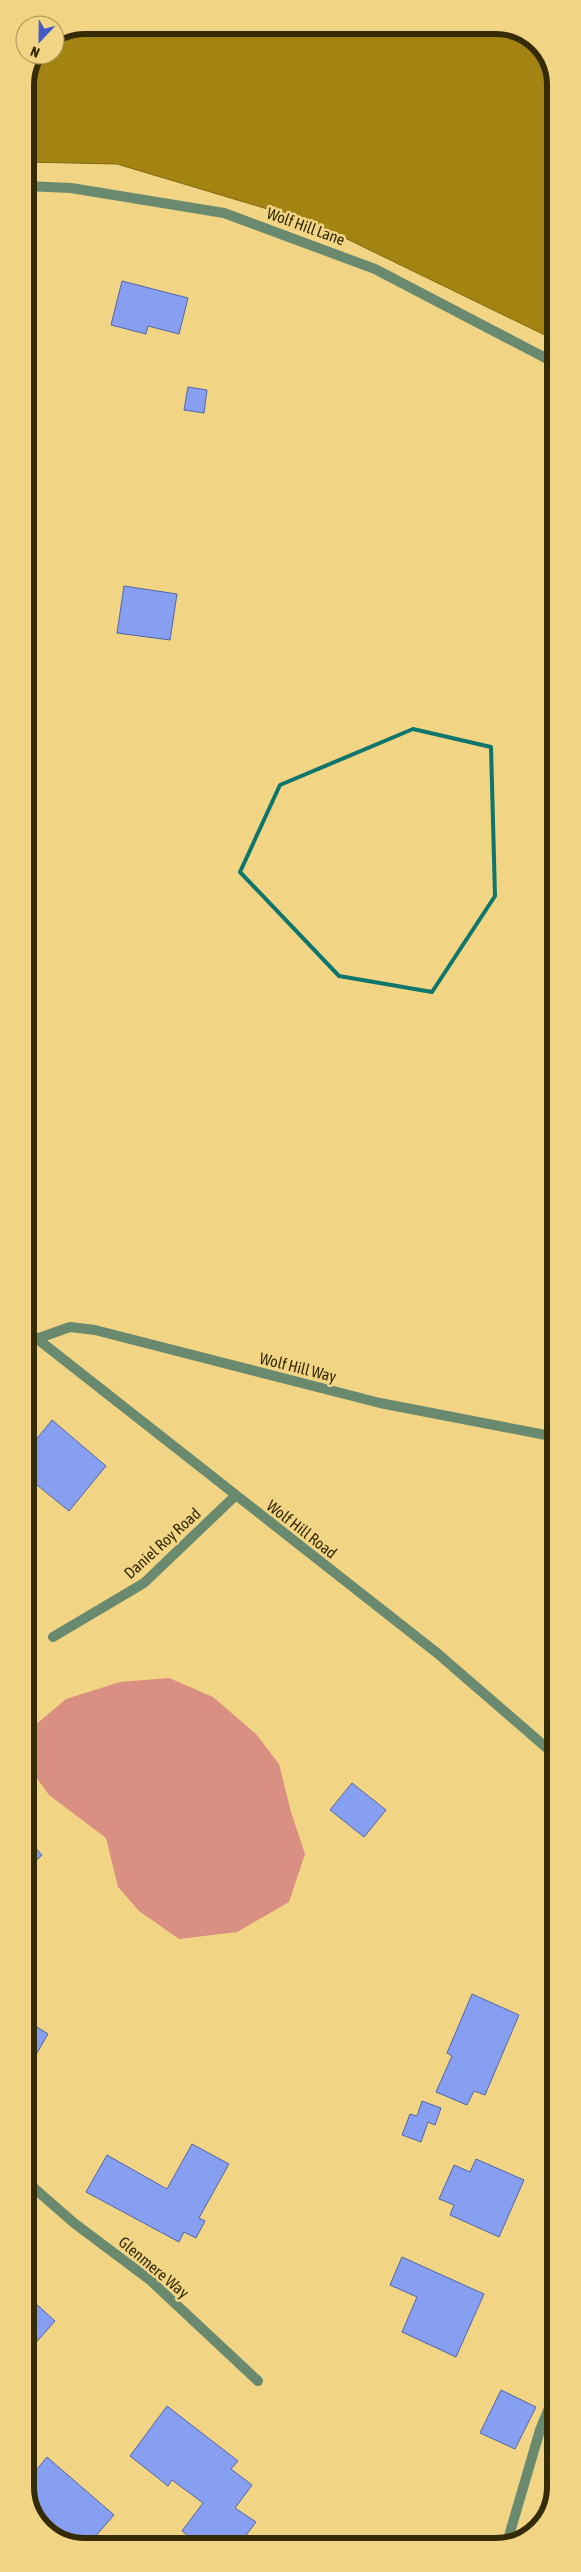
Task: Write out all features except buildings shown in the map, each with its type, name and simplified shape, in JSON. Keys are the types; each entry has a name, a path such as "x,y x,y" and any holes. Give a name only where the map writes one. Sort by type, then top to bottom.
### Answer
{"street":[{"name":"Wolf Hill Lane","path":"34,186 72,188 224,214 375,269 547,359"},
{"name":"Wolf Hill Way","path":"36,1339 70,1327 95,1330 380,1403 547,1435"},
{"name":"Wolf Hill Road","path":"36,1339 437,1654 547,1748"},
{"name":"Daniel Roy Road","path":"53,1637 144,1583 236,1496"},
{"name":"Glenmere Way","path":"34,2189 74,2223 150,2280 258,2382"},
{"path":"509,2536 540,2430 547,2413"}],"highlighted area":[{"path":"413,729 491,747 495,896 432,992 339,976 240,872 280,785"}],"shaded area":[{"path":"85,34 499,34 522,41 535,51 540,59 545,69 547,85 547,336 312,222 284,214 281,218 274,211 117,164 34,162 35,75 38,65 65,65 65,38"},
{"path":"169,1678 213,1697 256,1734 279,1764 291,1812 305,1854 289,1902 237,1932 179,1939 139,1911 118,1887 106,1838 49,1795 34,1774 34,1726 66,1699 120,1682"}]}
